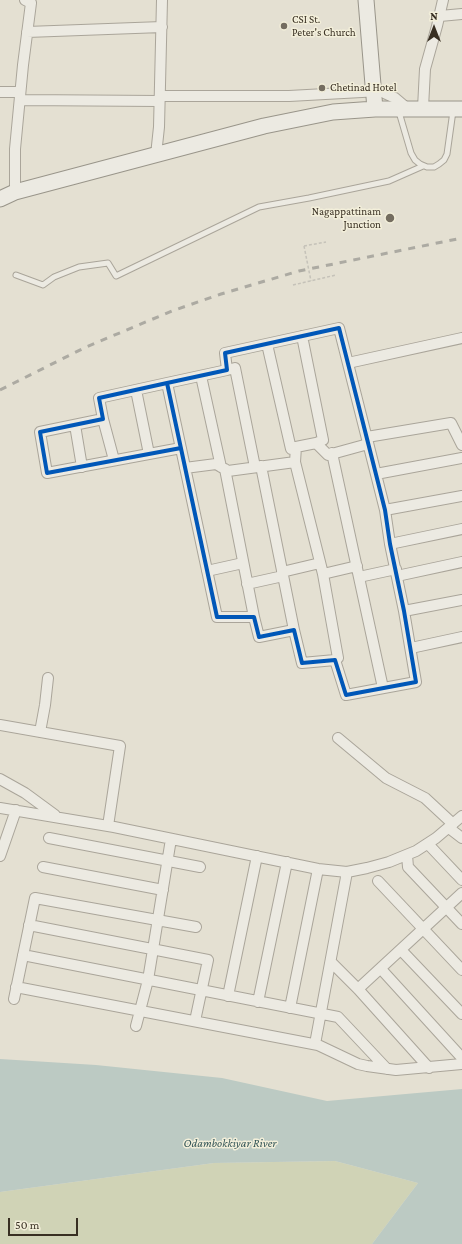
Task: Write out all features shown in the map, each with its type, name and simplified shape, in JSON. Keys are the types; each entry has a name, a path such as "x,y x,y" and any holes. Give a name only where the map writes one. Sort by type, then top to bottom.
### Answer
{"main road":[{"path":"366,0 376,109"},
{"path":"0,199 15,192 264,126 332,112 376,109 458,109"}],"street":[{"path":"156,155 160,99 162,0"},
{"path":"424,108 425,69 443,0"},
{"path":"15,192 15,149 29,1"},
{"path":"440,16 462,14"},
{"path":"27,32 162,27"},
{"path":"0,92 20,96 160,99 380,92 394,98 403,109"},
{"path":"227,370 225,353 339,328 385,510 416,682 346,695 335,660 338,658 320,563 295,462 296,447"},
{"path":"266,344 291,449 323,440 302,336"},
{"path":"348,363 462,338"},
{"path":"114,460 99,398 235,368 302,663 335,660"},
{"path":"201,376 223,468 259,637 294,630"},
{"path":"167,383 217,618 254,618"},
{"path":"136,390 149,454"},
{"path":"103,419 40,432 47,473 181,448"},
{"path":"316,443 328,454 332,454 367,441 451,423 462,444"},
{"path":"75,425 82,466"},
{"path":"332,454 383,688"},
{"path":"376,474 462,458"},
{"path":"185,468 216,464 228,471 295,462"},
{"path":"385,510 462,496"},
{"path":"390,544 462,529"},
{"path":"359,577 462,562"},
{"path":"247,584 320,563"},
{"path":"207,571 243,564"},
{"path":"322,574 356,566"},
{"path":"404,611 462,600"},
{"path":"410,648 462,638"},
{"path":"40,732 48,678"},
{"path":"0,725 120,746 108,826"},
{"path":"338,738 386,778 425,798 462,838"},
{"path":"0,779 58,817"},
{"path":"0,808 108,826 318,869 347,872 367,868 416,851 436,838 462,816"},
{"path":"0,856 16,810"},
{"path":"49,838 200,867"},
{"path":"136,1026 148,980 171,839"},
{"path":"428,844 462,880"},
{"path":"407,855 408,867 462,924"},
{"path":"228,996 257,856"},
{"path":"258,1002 287,862"},
{"path":"43,867 163,890"},
{"path":"290,1008 318,869"},
{"path":"314,1044 331,962 347,872"},
{"path":"378,881 462,970"},
{"path":"358,989 462,893"},
{"path":"14,999 35,898 196,927"},
{"path":"29,925 208,960 195,1021"},
{"path":"401,950 462,1014"},
{"path":"23,955 338,1017 387,1069"},
{"path":"331,962 358,989 430,1068"},
{"path":"380,969 462,1058"},
{"path":"16,987 314,1044 337,1053 358,1064 396,1070 462,1064"}],"lane":[{"path":"403,109 414,160 423,166"},
{"path":"16,275 43,285 54,277 79,268 108,264 116,276 259,207 388,181 423,166 434,166 444,160 458,109"}],"path":[{"path":"311,281 304,246 326,242"},
{"path":"293,285 336,275"}],"green space":[{"path":"335,1161 418,1183 372,1244 0,1244 0,1192 214,1163"}],"water":[{"name":"Odambokkiyar River","path":"0,1059 96,1065 222,1078 327,1101 462,1089 462,1244 372,1244 418,1183 335,1161 214,1163 0,1192"}],"railway":[{"path":"0,390 86,347 172,311 221,294 299,271 462,238"}],"cycle path":[{"path":"167,383 217,617 254,617 259,637 294,630 302,663 335,660 346,695 416,682 385,510 339,328 225,353 227,370 167,383 99,398 103,419 40,432 47,473 181,448"}],"place":[{"name":"CSI St. Peter's Church","path":"284,26"},
{"name":"Chetinad Hotel","path":"322,88"},
{"name":"Nagappattinam Junction","path":"390,218"}]}
